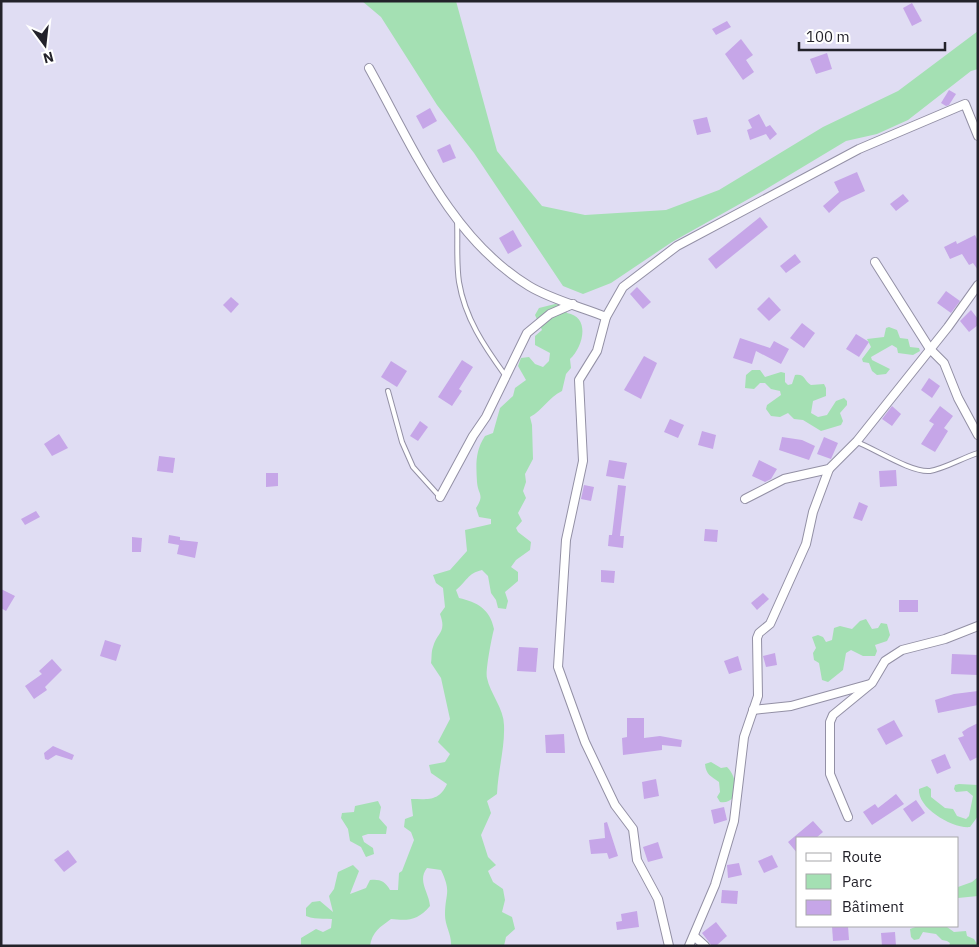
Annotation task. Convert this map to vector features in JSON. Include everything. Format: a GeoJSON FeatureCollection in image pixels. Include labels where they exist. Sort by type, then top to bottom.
{"type":"FeatureCollection","features":[{"type":"Feature","properties":{"kind":"street"},"geometry":{"type":"LineString","coordinates":[[369,68],[457,220],[490,258],[530,287],[606,317]]}},
{"type":"Feature","properties":{"kind":"street"},"geometry":{"type":"LineString","coordinates":[[669,946],[658,899],[637,860],[633,829],[615,805],[585,742],[558,668],[566,540],[583,461],[579,380],[597,351],[606,317],[623,287],[677,246],[859,149],[965,104],[978,136]]}},
{"type":"Feature","properties":{"kind":"street"},"geometry":{"type":"LineString","coordinates":[[875,262],[930,349],[944,363],[958,398],[978,435]]}},
{"type":"Feature","properties":{"kind":"street"},"geometry":{"type":"LineString","coordinates":[[689,946],[715,885],[734,821],[739,766],[747,724],[754,710],[759,682],[757,638],[759,633],[770,624],[806,544],[813,512],[829,470],[857,441],[978,285]]}},
{"type":"Feature","properties":{"kind":"street"},"geometry":{"type":"LineString","coordinates":[[440,498],[472,436],[486,417],[527,333],[550,314],[573,304]]}},
{"type":"Feature","properties":{"kind":"street"},"geometry":{"type":"LineString","coordinates":[[745,499],[784,479],[829,470]]}},
{"type":"Feature","properties":{"kind":"street"},"geometry":{"type":"LineString","coordinates":[[848,817],[830,774],[830,722],[833,715],[872,683],[885,661],[902,650],[945,639],[978,626]]}},
{"type":"Feature","properties":{"kind":"street"},"geometry":{"type":"LineString","coordinates":[[754,710],[791,706],[872,683]]}},
{"type":"Feature","properties":{"kind":"street"},"geometry":{"type":"LineString","coordinates":[[694,936],[705,946]]}},
{"type":"Feature","properties":{"kind":"lane"},"geometry":{"type":"LineString","coordinates":[[457,220],[459,282],[468,314],[479,339],[505,375]]}},
{"type":"Feature","properties":{"kind":"lane"},"geometry":{"type":"LineString","coordinates":[[388,391],[402,442],[413,467],[440,498]]}},
{"type":"Feature","properties":{"kind":"lane"},"geometry":{"type":"LineString","coordinates":[[857,441],[917,470],[929,471],[978,453]]}},
{"type":"Feature","properties":{"kind":"green space"},"geometry":{"type":"Polygon","coordinates":[[[362,1],[456,1],[497,151],[542,206],[585,215],[666,210],[719,190],[823,127],[898,91],[978,31],[978,69],[971,71],[908,120],[877,134],[846,141],[672,242],[611,283],[583,294],[563,286],[474,153],[437,105],[381,17],[362,1]]]}},
{"type":"Feature","properties":{"kind":"green space"},"geometry":{"type":"Polygon","coordinates":[[[555,304],[563,305],[567,313],[579,320],[582,326],[582,333],[575,354],[570,359],[571,368],[566,374],[562,391],[530,417],[533,459],[525,474],[526,482],[523,491],[526,498],[518,513],[522,521],[516,528],[518,532],[531,542],[530,550],[516,560],[511,567],[518,572],[518,581],[505,592],[508,601],[506,609],[498,608],[496,600],[491,593],[488,576],[482,570],[470,576],[456,590],[459,598],[477,604],[486,611],[494,629],[487,678],[502,713],[504,734],[497,794],[487,801],[491,813],[481,835],[488,857],[496,865],[488,871],[493,882],[503,889],[505,900],[502,912],[512,917],[515,929],[506,937],[504,946],[451,946],[445,919],[446,884],[441,870],[427,868],[424,873],[423,882],[430,906],[417,917],[403,920],[391,919],[375,933],[370,946],[301,946],[301,938],[316,929],[323,932],[331,928],[332,919],[306,916],[306,908],[312,902],[320,901],[333,912],[329,896],[334,889],[338,872],[353,865],[359,871],[350,894],[366,888],[370,880],[379,880],[386,884],[390,890],[398,890],[399,873],[402,871],[414,840],[411,832],[404,827],[405,819],[413,816],[411,799],[436,797],[444,790],[447,784],[431,773],[429,765],[445,762],[450,754],[438,742],[450,719],[441,678],[431,663],[432,649],[442,629],[440,614],[445,607],[443,588],[436,583],[433,575],[450,570],[467,551],[465,530],[491,524],[491,519],[479,517],[476,508],[481,497],[476,470],[479,447],[485,436],[493,433],[500,408],[513,396],[515,388],[526,380],[518,366],[521,358],[529,357],[535,364],[543,367],[549,361],[550,353],[535,345],[535,336],[542,330],[535,315],[539,308],[555,304]]]}},
{"type":"Feature","properties":{"kind":"green space"},"geometry":{"type":"Polygon","coordinates":[[[889,327],[897,330],[900,338],[908,339],[910,347],[919,348],[920,351],[913,355],[898,353],[897,348],[892,345],[871,357],[872,360],[890,369],[886,374],[877,375],[872,371],[869,363],[863,362],[862,359],[871,347],[867,339],[884,337],[886,328],[889,327]]]}},
{"type":"Feature","properties":{"kind":"green space"},"geometry":{"type":"Polygon","coordinates":[[[752,370],[760,370],[765,377],[781,372],[785,373],[785,382],[788,385],[792,384],[795,375],[803,376],[811,385],[824,384],[826,396],[813,401],[811,413],[818,417],[827,415],[836,401],[844,398],[847,401],[847,405],[840,413],[843,421],[841,425],[821,431],[803,420],[794,419],[788,413],[780,417],[771,416],[766,409],[767,405],[781,395],[780,391],[771,389],[765,383],[760,383],[754,389],[745,388],[746,375],[752,370]]]}},
{"type":"Feature","properties":{"kind":"green space"},"geometry":{"type":"Polygon","coordinates":[[[866,619],[872,629],[878,628],[881,623],[887,624],[890,635],[887,641],[875,645],[877,651],[875,656],[863,656],[851,650],[846,653],[843,670],[828,682],[822,680],[819,663],[814,660],[813,653],[816,648],[812,637],[818,635],[823,637],[826,642],[832,640],[834,628],[840,626],[852,629],[860,621],[866,619]]]}},
{"type":"Feature","properties":{"kind":"green space"},"geometry":{"type":"Polygon","coordinates":[[[711,762],[721,768],[727,767],[734,777],[736,789],[732,799],[727,802],[720,802],[717,797],[720,792],[719,782],[706,771],[705,764],[711,762]]]}},
{"type":"Feature","properties":{"kind":"green space"},"geometry":{"type":"Polygon","coordinates":[[[955,785],[978,785],[978,816],[970,827],[955,825],[937,816],[920,796],[919,789],[927,786],[931,789],[931,797],[945,808],[953,809],[957,816],[966,819],[969,816],[973,796],[967,791],[956,792],[954,789],[955,785]]]}},
{"type":"Feature","properties":{"kind":"green space"},"geometry":{"type":"Polygon","coordinates":[[[378,801],[381,807],[379,818],[387,827],[386,834],[362,836],[364,842],[373,848],[374,854],[366,857],[361,847],[350,841],[348,829],[341,818],[342,813],[354,812],[355,806],[378,801]]]}},
{"type":"Feature","properties":{"kind":"green space"},"geometry":{"type":"Polygon","coordinates":[[[978,877],[978,896],[959,898],[959,887],[972,882],[978,877]]]}},
{"type":"Feature","properties":{"kind":"green space"},"geometry":{"type":"Polygon","coordinates":[[[915,927],[947,927],[954,932],[966,931],[967,936],[974,939],[978,946],[949,946],[950,943],[942,940],[936,934],[923,932],[919,939],[914,940],[911,937],[910,929],[915,927]]]}},
{"type":"Feature","properties":{"kind":"building"},"geometry":{"type":"Polygon","coordinates":[[[912,3],[922,21],[912,26],[903,8],[912,3]]]}},
{"type":"Feature","properties":{"kind":"building"},"geometry":{"type":"Polygon","coordinates":[[[727,21],[731,27],[716,35],[712,29],[727,21]]]}},
{"type":"Feature","properties":{"kind":"building"},"geometry":{"type":"Polygon","coordinates":[[[741,39],[753,55],[746,60],[754,72],[743,80],[725,54],[741,39]]]}},
{"type":"Feature","properties":{"kind":"building"},"geometry":{"type":"Polygon","coordinates":[[[827,53],[832,69],[816,74],[810,59],[827,53]]]}},
{"type":"Feature","properties":{"kind":"building"},"geometry":{"type":"Polygon","coordinates":[[[949,90],[956,94],[949,105],[946,106],[941,103],[949,90]]]}},
{"type":"Feature","properties":{"kind":"building"},"geometry":{"type":"Polygon","coordinates":[[[430,108],[437,121],[423,129],[416,116],[430,108]]]}},
{"type":"Feature","properties":{"kind":"building"},"geometry":{"type":"Polygon","coordinates":[[[759,114],[766,127],[770,125],[777,134],[770,140],[766,134],[750,140],[747,130],[752,128],[748,120],[759,114]]]}},
{"type":"Feature","properties":{"kind":"building"},"geometry":{"type":"Polygon","coordinates":[[[707,117],[711,132],[697,135],[693,120],[707,117]]]}},
{"type":"Feature","properties":{"kind":"building"},"geometry":{"type":"Polygon","coordinates":[[[450,144],[456,158],[443,163],[437,150],[450,144]]]}},
{"type":"Feature","properties":{"kind":"building"},"geometry":{"type":"Polygon","coordinates":[[[857,172],[865,191],[841,202],[829,213],[823,206],[839,192],[834,182],[857,172]]]}},
{"type":"Feature","properties":{"kind":"building"},"geometry":{"type":"Polygon","coordinates":[[[903,194],[909,201],[896,211],[890,204],[903,194]]]}},
{"type":"Feature","properties":{"kind":"building"},"geometry":{"type":"Polygon","coordinates":[[[760,217],[768,227],[716,269],[708,259],[760,217]]]}},
{"type":"Feature","properties":{"kind":"building"},"geometry":{"type":"Polygon","coordinates":[[[513,230],[522,246],[508,254],[499,238],[513,230]]]}},
{"type":"Feature","properties":{"kind":"building"},"geometry":{"type":"Polygon","coordinates":[[[975,235],[978,241],[978,270],[973,263],[969,265],[962,254],[950,259],[944,247],[956,241],[957,244],[975,235]]]}},
{"type":"Feature","properties":{"kind":"building"},"geometry":{"type":"Polygon","coordinates":[[[795,254],[801,262],[786,273],[780,266],[795,254]]]}},
{"type":"Feature","properties":{"kind":"building"},"geometry":{"type":"Polygon","coordinates":[[[637,287],[651,302],[643,309],[630,294],[637,287]]]}},
{"type":"Feature","properties":{"kind":"building"},"geometry":{"type":"Polygon","coordinates":[[[946,291],[960,301],[951,313],[937,303],[946,291]]]}},
{"type":"Feature","properties":{"kind":"building"},"geometry":{"type":"Polygon","coordinates":[[[231,297],[239,304],[231,313],[223,305],[231,297]]]}},
{"type":"Feature","properties":{"kind":"building"},"geometry":{"type":"Polygon","coordinates":[[[769,297],[781,310],[769,321],[757,309],[769,297]]]}},
{"type":"Feature","properties":{"kind":"building"},"geometry":{"type":"Polygon","coordinates":[[[971,310],[978,319],[978,325],[969,332],[960,321],[971,310]]]}},
{"type":"Feature","properties":{"kind":"building"},"geometry":{"type":"Polygon","coordinates":[[[802,323],[815,333],[804,348],[790,338],[802,323]]]}},
{"type":"Feature","properties":{"kind":"building"},"geometry":{"type":"Polygon","coordinates":[[[856,334],[869,342],[859,357],[846,349],[856,334]]]}},
{"type":"Feature","properties":{"kind":"building"},"geometry":{"type":"Polygon","coordinates":[[[740,338],[770,348],[774,341],[789,349],[781,364],[756,351],[752,364],[733,358],[740,338]]]}},
{"type":"Feature","properties":{"kind":"building"},"geometry":{"type":"Polygon","coordinates":[[[644,356],[657,363],[641,399],[624,390],[644,356]]]}},
{"type":"Feature","properties":{"kind":"building"},"geometry":{"type":"Polygon","coordinates":[[[462,360],[473,367],[459,389],[462,391],[452,406],[438,397],[462,360]]]}},
{"type":"Feature","properties":{"kind":"building"},"geometry":{"type":"Polygon","coordinates":[[[391,361],[407,371],[397,387],[381,377],[391,361]]]}},
{"type":"Feature","properties":{"kind":"building"},"geometry":{"type":"Polygon","coordinates":[[[929,378],[940,386],[932,398],[921,390],[929,378]]]}},
{"type":"Feature","properties":{"kind":"building"},"geometry":{"type":"Polygon","coordinates":[[[892,406],[901,414],[892,426],[882,419],[892,406]]]}},
{"type":"Feature","properties":{"kind":"building"},"geometry":{"type":"Polygon","coordinates":[[[940,406],[953,416],[944,428],[948,431],[935,452],[921,444],[934,424],[929,421],[940,406]]]}},
{"type":"Feature","properties":{"kind":"building"},"geometry":{"type":"Polygon","coordinates":[[[670,419],[684,425],[678,438],[664,432],[670,419]]]}},
{"type":"Feature","properties":{"kind":"building"},"geometry":{"type":"Polygon","coordinates":[[[420,421],[428,427],[418,441],[410,436],[420,421]]]}},
{"type":"Feature","properties":{"kind":"building"},"geometry":{"type":"Polygon","coordinates":[[[702,431],[716,435],[713,449],[698,445],[702,431]]]}},
{"type":"Feature","properties":{"kind":"building"},"geometry":{"type":"Polygon","coordinates":[[[59,434],[68,448],[52,456],[44,444],[59,434]]]}},
{"type":"Feature","properties":{"kind":"building"},"geometry":{"type":"Polygon","coordinates":[[[782,437],[802,440],[815,446],[809,460],[779,450],[782,437]]]}},
{"type":"Feature","properties":{"kind":"building"},"geometry":{"type":"Polygon","coordinates":[[[824,437],[838,443],[831,459],[817,454],[824,437]]]}},
{"type":"Feature","properties":{"kind":"building"},"geometry":{"type":"Polygon","coordinates":[[[159,456],[175,458],[173,473],[157,471],[159,456]]]}},
{"type":"Feature","properties":{"kind":"building"},"geometry":{"type":"Polygon","coordinates":[[[609,460],[627,463],[624,479],[606,476],[609,460]]]}},
{"type":"Feature","properties":{"kind":"building"},"geometry":{"type":"Polygon","coordinates":[[[759,460],[777,469],[771,479],[765,482],[752,476],[759,460]]]}},
{"type":"Feature","properties":{"kind":"building"},"geometry":{"type":"Polygon","coordinates":[[[896,470],[897,486],[880,487],[879,471],[896,470]]]}},
{"type":"Feature","properties":{"kind":"building"},"geometry":{"type":"Polygon","coordinates":[[[266,473],[278,473],[278,486],[266,487],[266,473]]]}},
{"type":"Feature","properties":{"kind":"building"},"geometry":{"type":"Polygon","coordinates":[[[584,485],[594,487],[591,501],[581,499],[584,485]]]}},
{"type":"Feature","properties":{"kind":"building"},"geometry":{"type":"Polygon","coordinates":[[[618,485],[626,486],[620,536],[624,536],[623,548],[608,546],[609,535],[612,535],[618,485]]]}},
{"type":"Feature","properties":{"kind":"building"},"geometry":{"type":"Polygon","coordinates":[[[859,502],[868,506],[862,521],[853,518],[859,502]]]}},
{"type":"Feature","properties":{"kind":"building"},"geometry":{"type":"Polygon","coordinates":[[[36,511],[40,517],[25,525],[21,519],[36,511]]]}},
{"type":"Feature","properties":{"kind":"building"},"geometry":{"type":"Polygon","coordinates":[[[705,529],[718,530],[717,542],[704,541],[705,529]]]}},
{"type":"Feature","properties":{"kind":"building"},"geometry":{"type":"Polygon","coordinates":[[[169,535],[180,537],[180,540],[198,542],[195,558],[177,554],[179,545],[168,543],[169,535]]]}},
{"type":"Feature","properties":{"kind":"building"},"geometry":{"type":"Polygon","coordinates":[[[132,537],[142,538],[141,552],[132,552],[132,537]]]}},
{"type":"Feature","properties":{"kind":"building"},"geometry":{"type":"Polygon","coordinates":[[[601,570],[615,571],[614,583],[601,582],[601,570]]]}},
{"type":"Feature","properties":{"kind":"building"},"geometry":{"type":"Polygon","coordinates":[[[1,589],[15,596],[6,611],[1,608],[1,589]]]}},
{"type":"Feature","properties":{"kind":"building"},"geometry":{"type":"Polygon","coordinates":[[[763,593],[769,599],[757,610],[751,603],[763,593]]]}},
{"type":"Feature","properties":{"kind":"building"},"geometry":{"type":"Polygon","coordinates":[[[899,600],[918,600],[918,612],[899,612],[899,600]]]}},
{"type":"Feature","properties":{"kind":"building"},"geometry":{"type":"Polygon","coordinates":[[[105,640],[121,645],[116,661],[100,656],[105,640]]]}},
{"type":"Feature","properties":{"kind":"building"},"geometry":{"type":"Polygon","coordinates":[[[519,647],[538,648],[536,672],[517,671],[519,647]]]}},
{"type":"Feature","properties":{"kind":"building"},"geometry":{"type":"Polygon","coordinates":[[[775,653],[777,665],[766,667],[763,656],[775,653]]]}},
{"type":"Feature","properties":{"kind":"building"},"geometry":{"type":"Polygon","coordinates":[[[952,654],[978,655],[978,675],[951,674],[952,654]]]}},
{"type":"Feature","properties":{"kind":"building"},"geometry":{"type":"Polygon","coordinates":[[[738,656],[742,670],[729,674],[724,661],[738,656]]]}},
{"type":"Feature","properties":{"kind":"building"},"geometry":{"type":"Polygon","coordinates":[[[52,659],[62,670],[45,687],[47,690],[34,699],[25,686],[42,674],[39,671],[52,659]]]}},
{"type":"Feature","properties":{"kind":"building"},"geometry":{"type":"Polygon","coordinates":[[[978,691],[978,705],[938,713],[935,700],[954,694],[978,691]]]}},
{"type":"Feature","properties":{"kind":"building"},"geometry":{"type":"Polygon","coordinates":[[[627,718],[644,718],[644,738],[660,736],[682,740],[681,747],[662,745],[662,750],[623,755],[622,738],[627,737],[627,718]]]}},
{"type":"Feature","properties":{"kind":"building"},"geometry":{"type":"Polygon","coordinates":[[[894,720],[903,736],[886,745],[877,729],[894,720]]]}},
{"type":"Feature","properties":{"kind":"building"},"geometry":{"type":"Polygon","coordinates":[[[978,723],[978,757],[970,761],[958,738],[964,736],[962,732],[978,723]]]}},
{"type":"Feature","properties":{"kind":"building"},"geometry":{"type":"Polygon","coordinates":[[[564,734],[565,753],[546,753],[545,735],[564,734]]]}},
{"type":"Feature","properties":{"kind":"building"},"geometry":{"type":"Polygon","coordinates":[[[53,746],[74,755],[72,760],[56,755],[48,760],[45,759],[44,753],[53,746]]]}},
{"type":"Feature","properties":{"kind":"building"},"geometry":{"type":"Polygon","coordinates":[[[945,754],[951,768],[937,774],[931,760],[945,754]]]}},
{"type":"Feature","properties":{"kind":"building"},"geometry":{"type":"Polygon","coordinates":[[[656,779],[659,796],[644,799],[642,782],[656,779]]]}},
{"type":"Feature","properties":{"kind":"building"},"geometry":{"type":"Polygon","coordinates":[[[896,794],[904,804],[872,825],[863,812],[875,804],[878,808],[896,794]]]}},
{"type":"Feature","properties":{"kind":"building"},"geometry":{"type":"Polygon","coordinates":[[[916,800],[925,813],[912,822],[903,809],[916,800]]]}},
{"type":"Feature","properties":{"kind":"building"},"geometry":{"type":"Polygon","coordinates":[[[724,807],[727,820],[714,824],[711,810],[724,807]]]}},
{"type":"Feature","properties":{"kind":"building"},"geometry":{"type":"Polygon","coordinates":[[[813,821],[823,832],[817,837],[796,837],[796,852],[788,842],[813,821]]]}},
{"type":"Feature","properties":{"kind":"building"},"geometry":{"type":"Polygon","coordinates":[[[607,822],[618,856],[609,859],[607,853],[591,854],[589,840],[605,838],[604,823],[607,822]]]}},
{"type":"Feature","properties":{"kind":"building"},"geometry":{"type":"Polygon","coordinates":[[[658,842],[663,858],[648,862],[643,847],[658,842]]]}},
{"type":"Feature","properties":{"kind":"building"},"geometry":{"type":"Polygon","coordinates":[[[68,850],[77,862],[64,872],[54,860],[68,850]]]}},
{"type":"Feature","properties":{"kind":"building"},"geometry":{"type":"Polygon","coordinates":[[[772,855],[778,867],[764,873],[758,861],[772,855]]]}},
{"type":"Feature","properties":{"kind":"building"},"geometry":{"type":"Polygon","coordinates":[[[739,863],[742,875],[728,878],[727,865],[739,863]]]}},
{"type":"Feature","properties":{"kind":"building"},"geometry":{"type":"Polygon","coordinates":[[[722,890],[738,891],[737,904],[721,903],[722,890]]]}},
{"type":"Feature","properties":{"kind":"building"},"geometry":{"type":"Polygon","coordinates":[[[637,911],[639,927],[617,930],[616,922],[622,921],[621,914],[637,911]]]}},
{"type":"Feature","properties":{"kind":"building"},"geometry":{"type":"Polygon","coordinates":[[[716,922],[727,936],[716,946],[712,946],[702,933],[716,922]]]}},
{"type":"Feature","properties":{"kind":"building"},"geometry":{"type":"Polygon","coordinates":[[[832,927],[848,927],[849,940],[833,941],[832,927]]]}},
{"type":"Feature","properties":{"kind":"building"},"geometry":{"type":"Polygon","coordinates":[[[895,932],[896,946],[882,946],[881,933],[895,932]]]}}]}
